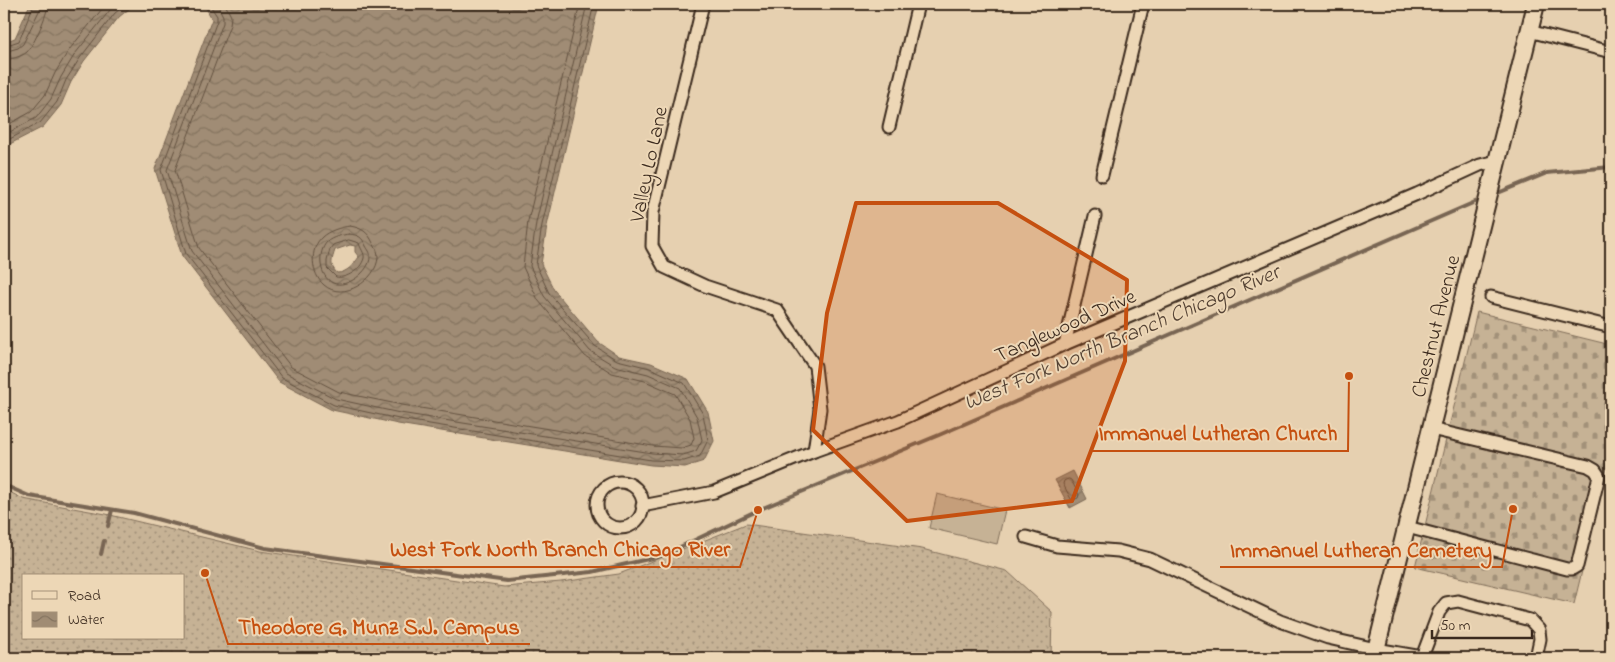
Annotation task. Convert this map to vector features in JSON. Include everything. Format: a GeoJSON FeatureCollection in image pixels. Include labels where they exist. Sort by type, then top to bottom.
{"type":"FeatureCollection","features":[{"type":"Feature","properties":{"kind":"street","name":"Valley Lo Lane"},"geometry":{"type":"LineString","coordinates":[[702,4],[653,212],[652,246],[664,267],[705,286],[778,310],[815,366],[820,409],[814,450]]}},
{"type":"Feature","properties":{"kind":"street"},"geometry":{"type":"LineString","coordinates":[[889,127],[918,4]]}},
{"type":"Feature","properties":{"kind":"street"},"geometry":{"type":"LineString","coordinates":[[1102,175],[1143,4]]}},
{"type":"Feature","properties":{"kind":"street","name":"Chestnut Avenue"},"geometry":{"type":"LineString","coordinates":[[1375,654],[1536,4]]}},
{"type":"Feature","properties":{"kind":"street"},"geometry":{"type":"LineString","coordinates":[[1529,32],[1611,52]]}},
{"type":"Feature","properties":{"kind":"street","name":"Tanglewood Drive"},"geometry":{"type":"LineString","coordinates":[[642,506],[714,492],[814,450],[898,422],[1064,344],[1408,198],[1480,165],[1497,160]]}},
{"type":"Feature","properties":{"kind":"street"},"geometry":{"type":"LineString","coordinates":[[1064,344],[1095,216]]}},
{"type":"Feature","properties":{"kind":"street"},"geometry":{"type":"LineString","coordinates":[[1491,297],[1611,327]]}},
{"type":"Feature","properties":{"kind":"street"},"geometry":{"type":"LineString","coordinates":[[1407,527],[1567,569],[1577,566],[1598,476],[1595,470],[1588,466],[1431,429]]}},
{"type":"Feature","properties":{"kind":"street"},"geometry":{"type":"LineString","coordinates":[[616,482],[630,484],[636,489],[640,495],[642,506],[639,517],[634,523],[628,527],[620,528],[606,524],[600,518],[597,511],[599,496],[603,490],[616,482]]}},
{"type":"Feature","properties":{"kind":"street"},"geometry":{"type":"LineString","coordinates":[[1026,536],[1057,546],[1118,551],[1150,559],[1280,621],[1375,654],[1421,658],[1439,612],[1446,603],[1458,601],[1530,620],[1535,624],[1540,639],[1536,658]]}},
{"type":"Feature","properties":{"kind":"highlighted area"},"geometry":{"type":"Polygon","coordinates":[[[856,203],[998,203],[1127,280],[1125,361],[1072,501],[907,521],[813,430],[827,313],[856,203]]]}},
{"type":"Feature","properties":{"kind":"green space"},"geometry":{"type":"Polygon","coordinates":[[[1477,312],[1611,345],[1611,451],[1574,604],[1415,567],[1477,312]]]}},
{"type":"Feature","properties":{"kind":"green space"},"geometry":{"type":"Polygon","coordinates":[[[4,489],[23,499],[106,514],[260,551],[504,587],[619,574],[746,524],[922,549],[1007,571],[1052,612],[1051,658],[4,658],[4,489]]]}},
{"type":"Feature","properties":{"kind":"green space"},"geometry":{"type":"Polygon","coordinates":[[[937,494],[1005,510],[997,544],[929,528],[937,494]]]}},
{"type":"Feature","properties":{"kind":"water"},"geometry":{"type":"Polygon","coordinates":[[[30,4],[135,4],[119,17],[84,61],[71,82],[61,105],[43,127],[4,147],[4,42],[15,38],[30,4]]]}},
{"type":"Feature","properties":{"kind":"water"},"geometry":{"type":"Polygon","coordinates":[[[202,4],[599,4],[547,226],[541,264],[554,290],[598,342],[619,356],[651,363],[688,379],[708,412],[714,441],[704,461],[685,467],[651,465],[398,424],[332,410],[279,382],[182,256],[155,169],[212,19],[202,4]],[[350,245],[335,250],[332,265],[337,273],[347,270],[359,257],[355,252],[355,246],[350,245]]]}},
{"type":"Feature","properties":{"kind":"water"},"geometry":{"type":"Polygon","coordinates":[[[1073,471],[1087,499],[1070,508],[1055,480],[1073,471]]]}},
{"type":"Feature","properties":{"kind":"waterway","name":"West Fork North Branch Chicago River"},"geometry":{"type":"LineString","coordinates":[[1493,195],[1547,173],[1611,167]]}},
{"type":"Feature","properties":{"kind":"waterway","name":"West Fork North Branch Chicago River"},"geometry":{"type":"LineString","coordinates":[[4,485],[29,496],[134,513],[265,548],[507,581],[592,572],[661,556],[758,510],[939,435],[1482,199]]}},
{"type":"Feature","properties":{"kind":"waterway"},"geometry":{"type":"LineString","coordinates":[[108,526],[112,510]]}},
{"type":"Feature","properties":{"kind":"waterway"},"geometry":{"type":"LineString","coordinates":[[101,554],[104,541]]}},
{"type":"Feature","properties":{"kind":"place","name":"Immanuel Lutheran Church"},"geometry":{"type":"Point","coordinates":[1349,376]}},
{"type":"Feature","properties":{"kind":"place","name":"Immanuel Lutheran Cemetery"},"geometry":{"type":"Point","coordinates":[1513,509]}},
{"type":"Feature","properties":{"kind":"place","name":"West Fork North Branch Chicago River"},"geometry":{"type":"Point","coordinates":[758,510]}},
{"type":"Feature","properties":{"kind":"place","name":"Theodore G. Munz S.J. Campus"},"geometry":{"type":"Point","coordinates":[205,573]}}]}
